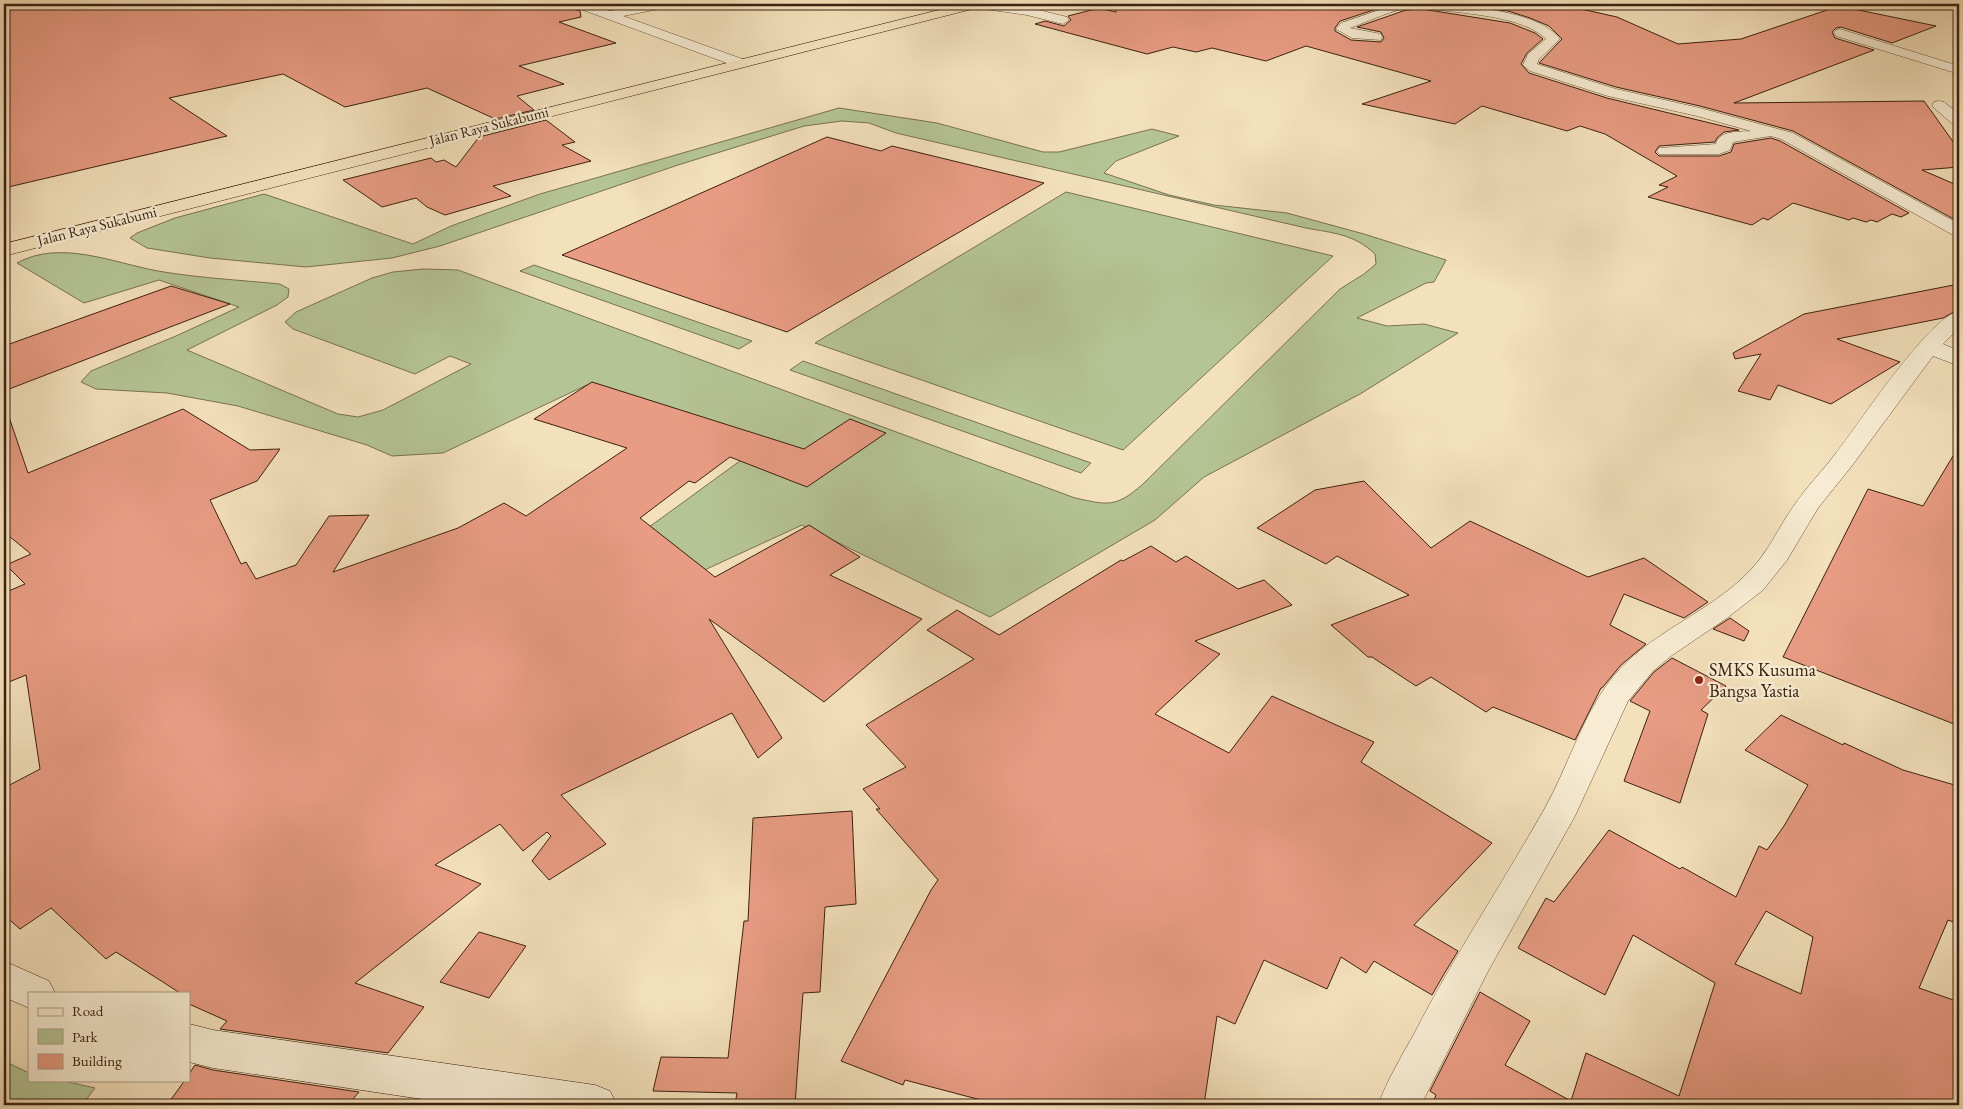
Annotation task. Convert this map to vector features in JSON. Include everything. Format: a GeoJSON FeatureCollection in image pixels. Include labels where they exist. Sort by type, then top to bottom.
{"type":"FeatureCollection","features":[{"type":"Feature","properties":{"kind":"highway","name":"Jalan Raya Sukabumi"},"geometry":{"type":"LineString","coordinates":[[4,250],[977,4]]}},
{"type":"Feature","properties":{"kind":"street"},"geometry":{"type":"LineString","coordinates":[[580,4],[740,63]]}},
{"type":"Feature","properties":{"kind":"street"},"geometry":{"type":"LineString","coordinates":[[610,15],[665,4]]}},
{"type":"Feature","properties":{"kind":"street"},"geometry":{"type":"LineString","coordinates":[[977,4],[1027,11],[1063,20]]}},
{"type":"Feature","properties":{"kind":"street"},"geometry":{"type":"LineString","coordinates":[[1376,37],[1352,34],[1342,29],[1344,26],[1378,13],[1409,4]]}},
{"type":"Feature","properties":{"kind":"street"},"geometry":{"type":"LineString","coordinates":[[1417,4],[1507,17],[1540,28],[1554,39],[1532,57],[1530,62],[1535,68],[1620,95],[1700,112],[1776,132],[1798,140],[1959,230]]}},
{"type":"Feature","properties":{"kind":"street"},"geometry":{"type":"LineString","coordinates":[[1840,33],[1959,70]]}},
{"type":"Feature","properties":{"kind":"street"},"geometry":{"type":"LineString","coordinates":[[1939,105],[1959,122]]}},
{"type":"Feature","properties":{"kind":"street"},"geometry":{"type":"LineString","coordinates":[[1665,151],[1719,149],[1724,147],[1725,140],[1728,138],[1776,132]]}},
{"type":"Feature","properties":{"kind":"street"},"geometry":{"type":"LineString","coordinates":[[1399,1105],[1462,982],[1558,816],[1578,778],[1604,714],[1614,698],[1638,668],[1652,655],[1731,602],[1746,591],[1758,578],[1780,549],[1806,507],[1842,462],[1894,388],[1928,346],[1959,317]]}},
{"type":"Feature","properties":{"kind":"street"},"geometry":{"type":"LineString","coordinates":[[1928,346],[1959,359]]}},
{"type":"Feature","properties":{"kind":"street"},"geometry":{"type":"LineString","coordinates":[[4,978],[33,992]]}},
{"type":"Feature","properties":{"kind":"street"},"geometry":{"type":"LineString","coordinates":[[190,1043],[223,1050],[595,1105]]}},
{"type":"Feature","properties":{"kind":"green space"},"geometry":{"type":"Polygon","coordinates":[[[839,108],[937,123],[1043,152],[1059,152],[1152,129],[1179,136],[1116,161],[1104,173],[1169,195],[1214,205],[1287,213],[1364,234],[1446,260],[1434,282],[1426,283],[1357,318],[1387,326],[1424,324],[1458,333],[1360,394],[1204,477],[1155,520],[990,617],[802,525],[698,573],[645,530],[766,442],[591,383],[443,453],[392,456],[367,445],[238,406],[167,393],[96,389],[81,382],[91,371],[176,336],[239,307],[159,280],[84,303],[17,263],[34,256],[51,253],[69,253],[87,255],[158,271],[280,284],[289,289],[288,297],[277,305],[187,350],[338,414],[358,417],[383,410],[471,364],[450,356],[415,374],[293,329],[285,322],[296,312],[372,278],[393,272],[423,269],[458,270],[1075,498],[1104,503],[1111,503],[1125,498],[1142,485],[1340,289],[1376,264],[1375,254],[1359,242],[1343,235],[896,133],[869,123],[842,121],[804,126],[678,165],[440,246],[392,258],[306,267],[210,258],[147,248],[130,238],[137,233],[175,218],[264,194],[413,244],[451,226],[540,194],[839,108]]]}},
{"type":"Feature","properties":{"kind":"green space"},"geometry":{"type":"Polygon","coordinates":[[[1066,192],[1333,256],[1123,450],[815,343],[1066,192]]]}},
{"type":"Feature","properties":{"kind":"green space"},"geometry":{"type":"Polygon","coordinates":[[[534,265],[752,341],[739,349],[520,271],[534,265]]]}},
{"type":"Feature","properties":{"kind":"green space"},"geometry":{"type":"Polygon","coordinates":[[[803,361],[1091,463],[1081,473],[790,370],[803,361]]]}},
{"type":"Feature","properties":{"kind":"green space"},"geometry":{"type":"Polygon","coordinates":[[[4,1061],[28,1073],[28,1082],[69,1082],[95,1088],[82,1105],[4,1105],[4,1061]]]}},
{"type":"Feature","properties":{"kind":"building"},"geometry":{"type":"Polygon","coordinates":[[[39,4],[571,4],[574,9],[580,11],[581,17],[559,22],[616,43],[519,66],[564,84],[517,96],[534,110],[491,120],[493,118],[427,88],[345,107],[283,74],[169,98],[227,136],[4,188],[4,10],[39,4]]]}},
{"type":"Feature","properties":{"kind":"building"},"geometry":{"type":"Polygon","coordinates":[[[1117,4],[1392,4],[1340,21],[1335,28],[1335,31],[1351,40],[1381,42],[1384,38],[1381,32],[1357,27],[1406,10],[1422,9],[1510,23],[1535,33],[1543,39],[1527,53],[1521,64],[1529,73],[1607,98],[1739,130],[1724,132],[1715,142],[1659,146],[1655,152],[1659,156],[1719,156],[1731,152],[1734,144],[1771,138],[1780,141],[1909,213],[1901,217],[1892,214],[1877,222],[1871,220],[1866,222],[1853,218],[1849,220],[1793,203],[1768,220],[1763,218],[1752,225],[1648,197],[1668,187],[1659,185],[1677,176],[1605,134],[1580,126],[1567,131],[1482,106],[1455,124],[1362,104],[1431,81],[1306,46],[1266,61],[1212,48],[1196,52],[1173,47],[1147,54],[1035,24],[1045,21],[1064,26],[1071,20],[1068,16],[1099,8],[1116,12],[1117,4]]]}},
{"type":"Feature","properties":{"kind":"building"},"geometry":{"type":"Polygon","coordinates":[[[1452,4],[1559,4],[1617,17],[1678,44],[1741,39],[1839,6],[1936,26],[1892,43],[1841,27],[1836,28],[1832,32],[1835,38],[1874,50],[1734,103],[1924,101],[1959,150],[1959,167],[1922,170],[1959,186],[1959,222],[1793,131],[1700,106],[1616,87],[1539,63],[1562,39],[1549,26],[1508,11],[1452,4]]]}},
{"type":"Feature","properties":{"kind":"building"},"geometry":{"type":"Polygon","coordinates":[[[546,120],[575,142],[562,145],[591,161],[493,186],[511,196],[445,215],[427,207],[416,198],[382,207],[343,180],[431,158],[436,162],[444,160],[456,167],[479,137],[546,120]]]}},
{"type":"Feature","properties":{"kind":"building"},"geometry":{"type":"Polygon","coordinates":[[[827,137],[881,151],[892,146],[1044,183],[787,332],[562,255],[827,137]]]}},
{"type":"Feature","properties":{"kind":"building"},"geometry":{"type":"Polygon","coordinates":[[[1959,284],[1959,309],[1943,318],[1837,339],[1900,362],[1831,404],[1778,385],[1770,400],[1738,391],[1761,354],[1735,359],[1733,353],[1804,314],[1959,284]]]}},
{"type":"Feature","properties":{"kind":"building"},"geometry":{"type":"Polygon","coordinates":[[[171,286],[230,304],[4,391],[4,346],[171,286]]]}},
{"type":"Feature","properties":{"kind":"building"},"geometry":{"type":"Polygon","coordinates":[[[592,382],[804,449],[850,419],[886,433],[807,487],[730,457],[695,483],[689,481],[640,518],[715,577],[809,525],[860,557],[830,575],[922,619],[824,702],[709,619],[782,738],[758,758],[732,713],[561,795],[606,844],[549,880],[532,861],[551,836],[547,832],[523,851],[500,824],[435,865],[481,884],[355,983],[424,1007],[388,1053],[220,1029],[227,1021],[190,1004],[190,992],[178,992],[116,952],[106,959],[51,908],[20,929],[4,915],[4,788],[40,769],[26,675],[4,684],[4,593],[25,584],[6,565],[31,554],[4,532],[4,418],[9,417],[28,473],[183,409],[250,450],[280,449],[257,481],[210,500],[241,564],[246,562],[256,579],[296,565],[329,516],[369,515],[333,572],[458,528],[504,503],[526,516],[627,448],[534,419],[592,382]]]}},
{"type":"Feature","properties":{"kind":"building"},"geometry":{"type":"Polygon","coordinates":[[[1959,446],[1959,726],[1783,657],[1868,489],[1923,506],[1959,446]]]}},
{"type":"Feature","properties":{"kind":"building"},"geometry":{"type":"Polygon","coordinates":[[[1364,481],[1431,548],[1470,521],[1588,577],[1644,558],[1708,602],[1684,618],[1624,594],[1610,625],[1646,644],[1621,665],[1601,688],[1575,740],[1493,707],[1486,712],[1431,677],[1416,686],[1372,657],[1368,657],[1331,625],[1409,595],[1337,556],[1326,564],[1257,528],[1315,490],[1364,481]]]}},
{"type":"Feature","properties":{"kind":"building"},"geometry":{"type":"Polygon","coordinates":[[[1151,546],[1176,562],[1186,556],[1238,589],[1264,580],[1292,605],[1195,641],[1220,654],[1155,714],[1229,753],[1272,696],[1374,742],[1361,762],[1492,843],[1414,925],[1458,951],[1432,995],[1374,961],[1366,973],[1341,957],[1327,989],[1264,960],[1235,1024],[1217,1016],[1204,1105],[1000,1105],[905,1080],[903,1085],[841,1061],[938,880],[876,809],[880,809],[863,789],[906,767],[866,725],[974,659],[927,630],[957,610],[999,635],[1121,560],[1123,561],[1151,546]]]}},
{"type":"Feature","properties":{"kind":"building"},"geometry":{"type":"Polygon","coordinates":[[[1730,618],[1749,631],[1744,641],[1713,629],[1730,618]]]}},
{"type":"Feature","properties":{"kind":"building"},"geometry":{"type":"Polygon","coordinates":[[[1672,658],[1726,686],[1701,710],[1708,714],[1680,803],[1624,781],[1650,711],[1630,701],[1654,672],[1672,658]]]}},
{"type":"Feature","properties":{"kind":"building"},"geometry":{"type":"Polygon","coordinates":[[[1781,715],[1843,745],[1844,743],[1903,770],[1958,786],[1959,924],[1948,920],[1919,988],[1959,1002],[1959,1105],[1432,1105],[1436,1095],[1430,1091],[1480,992],[1530,1021],[1505,1065],[1571,1101],[1586,1053],[1679,1096],[1715,983],[1633,935],[1605,995],[1518,948],[1546,898],[1554,902],[1609,830],[1736,897],[1759,846],[1767,850],[1784,826],[1808,785],[1745,750],[1781,715]],[[1766,911],[1735,964],[1801,994],[1813,937],[1766,911]]]}},
{"type":"Feature","properties":{"kind":"building"},"geometry":{"type":"Polygon","coordinates":[[[852,811],[856,904],[825,907],[820,992],[803,993],[795,1105],[735,1105],[737,1093],[653,1091],[661,1057],[728,1058],[744,921],[748,921],[753,818],[852,811]]]}},
{"type":"Feature","properties":{"kind":"building"},"geometry":{"type":"Polygon","coordinates":[[[479,932],[526,946],[489,998],[440,982],[479,932]]]}},
{"type":"Feature","properties":{"kind":"building"},"geometry":{"type":"Polygon","coordinates":[[[195,1065],[213,1070],[359,1092],[348,1105],[167,1105],[184,1082],[190,1082],[190,1072],[195,1065]]]}},
{"type":"Feature","properties":{"kind":"place","name":"SMKS Kusuma Bangsa Yastia"},"geometry":{"type":"Point","coordinates":[1699,680]}}]}
